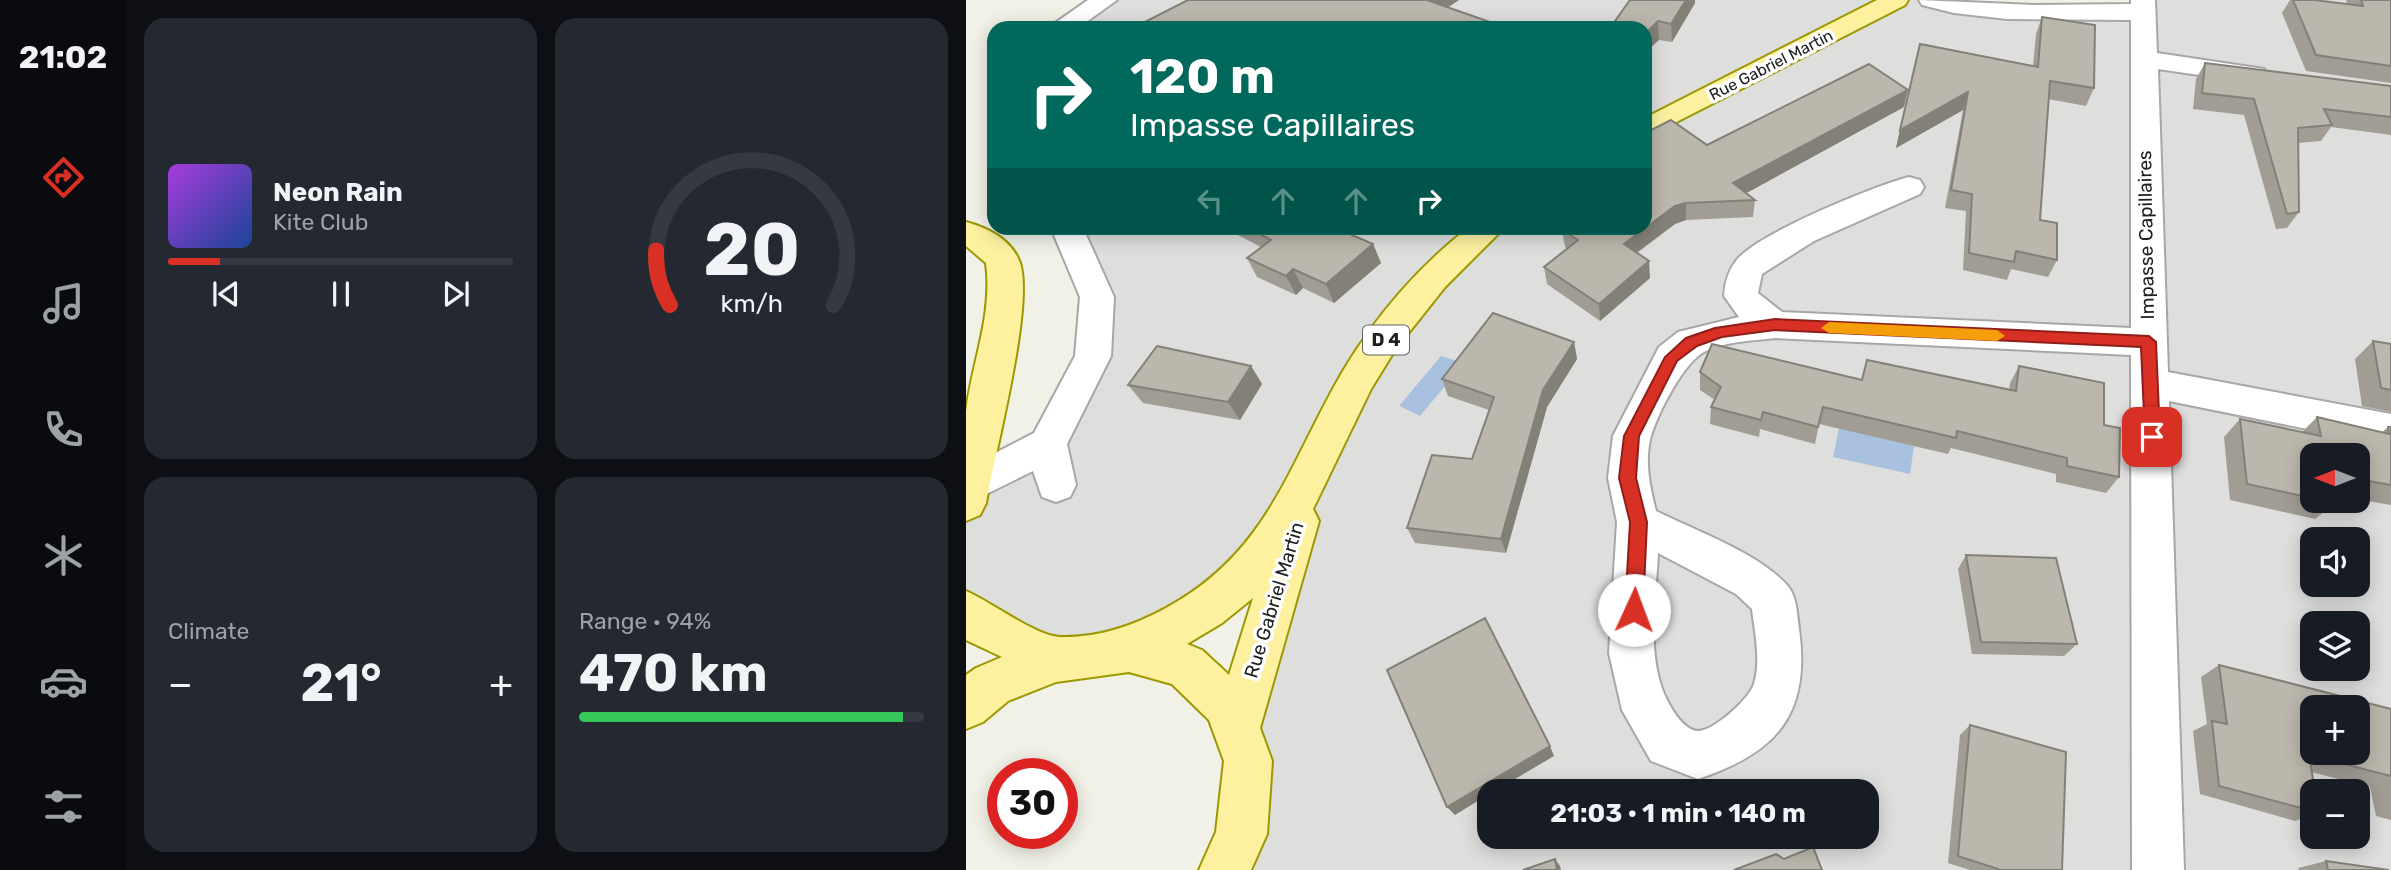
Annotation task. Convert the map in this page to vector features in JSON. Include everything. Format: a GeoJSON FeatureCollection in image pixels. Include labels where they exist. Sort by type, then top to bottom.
{"type":"FeatureCollection","features":[{"type":"Feature","properties":{"kind":"main road","name":"Rue Gabriel Martin"},"geometry":{"type":"LineString","coordinates":[[1652,125],[1896,0]]}},
{"type":"Feature","properties":{"kind":"main road"},"geometry":{"type":"LineString","coordinates":[[966,233],[981,239],[1003,263],[1004,307],[967,491]]}},
{"type":"Feature","properties":{"kind":"main road","name":"Rue Gabriel Martin"},"geometry":{"type":"LineString","coordinates":[[1129,650],[1182,624],[1245,577],[1279,529],[1313,472],[1364,369],[1417,296],[1481,235]]}},
{"type":"Feature","properties":{"kind":"main road","name":"Rue Gabriel Martin"},"geometry":{"type":"LineString","coordinates":[[1242,744],[1313,472]]}},
{"type":"Feature","properties":{"kind":"main road"},"geometry":{"type":"LineString","coordinates":[[966,612],[975,622],[1056,660]]}},
{"type":"Feature","properties":{"kind":"main road"},"geometry":{"type":"LineString","coordinates":[[966,705],[992,684],[1056,660],[1129,650],[1186,666],[1227,705],[1242,744],[1241,834],[1225,870]]}},
{"type":"Feature","properties":{"kind":"main road","name":"D 4"},"geometry":{"type":"LineString","coordinates":[[1242,744],[1255,870]]}},
{"type":"Feature","properties":{"kind":"street"},"geometry":{"type":"LineString","coordinates":[[1073,21],[1105,0]]}},
{"type":"Feature","properties":{"kind":"street"},"geometry":{"type":"LineString","coordinates":[[1931,0],[1955,7],[1987,10],[2142,6]]}},
{"type":"Feature","properties":{"kind":"street","name":"Impasse Capillaires"},"geometry":{"type":"LineString","coordinates":[[2142,6],[2158,870]]}},
{"type":"Feature","properties":{"kind":"street"},"geometry":{"type":"LineString","coordinates":[[2142,59],[2280,79]]}},
{"type":"Feature","properties":{"kind":"street"},"geometry":{"type":"LineString","coordinates":[[1775,325],[1752,309],[1741,296],[1742,281],[1748,267],[1799,238],[1909,187]]}},
{"type":"Feature","properties":{"kind":"street"},"geometry":{"type":"LineString","coordinates":[[967,491],[1048,444],[1093,356],[1097,297],[1070,235]]}},
{"type":"Feature","properties":{"kind":"street"},"geometry":{"type":"LineString","coordinates":[[1638,522],[1751,580],[1773,600],[1780,657],[1776,690],[1761,719],[1722,747],[1698,755],[1668,744],[1646,710],[1632,653],[1638,522],[1628,478],[1632,436],[1672,357],[1692,342],[1721,332],[1775,325],[2150,362],[2391,430]]}},
{"type":"Feature","properties":{"kind":"street"},"geometry":{"type":"LineString","coordinates":[[1048,444],[1056,485]]}},
{"type":"Feature","properties":{"kind":"shaded area"},"geometry":{"type":"Polygon","coordinates":[[[1105,0],[1931,0],[1955,7],[2141,12],[2142,0],[2391,0],[2391,870],[1255,870],[1248,761],[1311,476],[1245,577],[1056,660],[966,612],[966,503],[1048,444],[1097,297],[1070,235],[1652,235],[1652,21],[1072,21],[1105,0]]]}},
{"type":"Feature","properties":{"kind":"water"},"geometry":{"type":"Polygon","coordinates":[[[1441,356],[1457,361],[1450,380],[1420,416],[1399,406],[1441,356]]]}},
{"type":"Feature","properties":{"kind":"water"},"geometry":{"type":"Polygon","coordinates":[[[1839,428],[1914,446],[1910,474],[1833,457],[1839,428]]]}},
{"type":"Feature","properties":{"kind":"building"},"geometry":{"type":"Polygon","coordinates":[[[1188,0],[1427,0],[1487,21],[1147,21],[1188,0]]]}},
{"type":"Feature","properties":{"kind":"building"},"geometry":{"type":"Polygon","coordinates":[[[1630,0],[1686,0],[1671,24],[1658,21],[1652,27],[1652,21],[1615,21],[1630,0]]]}},
{"type":"Feature","properties":{"kind":"building"},"geometry":{"type":"Polygon","coordinates":[[[2293,0],[2363,6],[2361,0],[2391,0],[2391,66],[2316,55],[2293,0]]]}},
{"type":"Feature","properties":{"kind":"building"},"geometry":{"type":"Polygon","coordinates":[[[2042,17],[2095,25],[2094,88],[2050,81],[2040,220],[2057,223],[2057,260],[2016,251],[2014,262],[1969,253],[1972,194],[1951,190],[1968,92],[1900,130],[1920,44],[2038,67],[2042,17]]]}},
{"type":"Feature","properties":{"kind":"building"},"geometry":{"type":"Polygon","coordinates":[[[2205,63],[2391,86],[2391,117],[2324,109],[2332,125],[2298,128],[2299,212],[2287,214],[2254,99],[2202,93],[2205,63]]]}},
{"type":"Feature","properties":{"kind":"building"},"geometry":{"type":"Polygon","coordinates":[[[1869,64],[1908,90],[1733,183],[1755,200],[1686,203],[1675,206],[1652,223],[1652,130],[1671,120],[1707,145],[1869,64]]]}},
{"type":"Feature","properties":{"kind":"building"},"geometry":{"type":"Polygon","coordinates":[[[1262,235],[1352,235],[1373,244],[1326,284],[1293,269],[1286,276],[1247,258],[1271,240],[1262,235]]]}},
{"type":"Feature","properties":{"kind":"building"},"geometry":{"type":"Polygon","coordinates":[[[1570,235],[1636,235],[1624,244],[1649,261],[1599,304],[1544,267],[1578,240],[1570,235]]]}},
{"type":"Feature","properties":{"kind":"building"},"geometry":{"type":"Polygon","coordinates":[[[1493,313],[1574,342],[1543,390],[1501,539],[1407,528],[1432,455],[1472,459],[1494,397],[1442,379],[1493,313]]]}},
{"type":"Feature","properties":{"kind":"building"},"geometry":{"type":"Polygon","coordinates":[[[2373,341],[2391,344],[2391,390],[2381,388],[2373,341]]]}},
{"type":"Feature","properties":{"kind":"building"},"geometry":{"type":"Polygon","coordinates":[[[1712,344],[1862,380],[1867,360],[2016,391],[2019,366],[2104,383],[2104,425],[2120,428],[2119,477],[2067,466],[2067,458],[1957,431],[1956,438],[1823,407],[1818,427],[1763,412],[1761,420],[1711,407],[1721,387],[1700,372],[1712,344]]]}},
{"type":"Feature","properties":{"kind":"building"},"geometry":{"type":"Polygon","coordinates":[[[1157,346],[1251,366],[1228,402],[1128,385],[1157,346]]]}},
{"type":"Feature","properties":{"kind":"building"},"geometry":{"type":"Polygon","coordinates":[[[2317,417],[2389,434],[2388,427],[2391,427],[2391,485],[2370,481],[2370,443],[2300,443],[2300,495],[2247,484],[2240,419],[2321,436],[2317,417]]]}},
{"type":"Feature","properties":{"kind":"building"},"geometry":{"type":"Polygon","coordinates":[[[1966,555],[2056,558],[2077,644],[1981,642],[1966,555]]]}},
{"type":"Feature","properties":{"kind":"building"},"geometry":{"type":"Polygon","coordinates":[[[1485,618],[1550,746],[1494,779],[1477,779],[1477,789],[1447,807],[1387,670],[1485,618]]]}},
{"type":"Feature","properties":{"kind":"building"},"geometry":{"type":"Polygon","coordinates":[[[2219,665],[2336,695],[2300,695],[2300,765],[2311,765],[2313,779],[2300,779],[2300,808],[2219,786],[2212,721],[2227,724],[2219,665]]]}},
{"type":"Feature","properties":{"kind":"building"},"geometry":{"type":"Polygon","coordinates":[[[2370,704],[2391,709],[2391,776],[2348,765],[2370,765],[2370,704]]]}},
{"type":"Feature","properties":{"kind":"building"},"geometry":{"type":"Polygon","coordinates":[[[1970,725],[2066,752],[2062,870],[2001,870],[1958,856],[1970,725]]]}},
{"type":"Feature","properties":{"kind":"building"},"geometry":{"type":"Polygon","coordinates":[[[1814,849],[1822,870],[1734,870],[1776,854],[1784,859],[1814,849]]]}},
{"type":"Feature","properties":{"kind":"building"},"geometry":{"type":"Polygon","coordinates":[[[1555,859],[1557,870],[1523,870],[1555,859]]]}},
{"type":"Feature","properties":{"kind":"building"},"geometry":{"type":"Polygon","coordinates":[[[2326,861],[2389,870],[2328,870],[2326,861]]]}},
{"type":"Feature","properties":{"kind":"slow traffic"},"geometry":{"type":"LineString","coordinates":[[1829,328],[1997,336]]}},
{"type":"Feature","properties":{"kind":"route"},"geometry":{"type":"LineString","coordinates":[[1634,610],[1638,522],[1628,478],[1632,436],[1672,357],[1692,342],[1721,332],[1775,325],[2149,342],[2152,437]]}}]}
